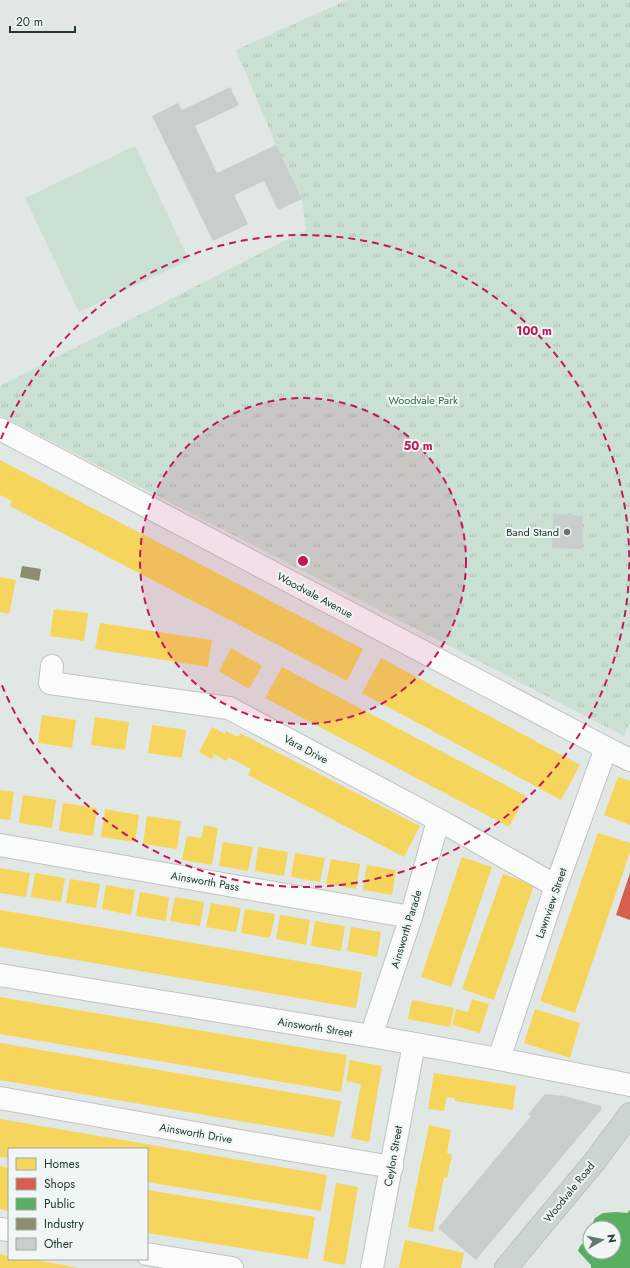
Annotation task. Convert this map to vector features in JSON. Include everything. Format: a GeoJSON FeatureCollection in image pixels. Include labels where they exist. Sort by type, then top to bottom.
{"type":"FeatureCollection","features":[{"type":"Feature","properties":{"kind":"main road","name":"Woodvale Road"},"geometry":{"type":"LineString","coordinates":[[506,1268],[590,1167],[630,1114]]}},
{"type":"Feature","properties":{"kind":"street","name":"Woodvale Avenue"},"geometry":{"type":"LineString","coordinates":[[0,429],[630,760]]}},
{"type":"Feature","properties":{"kind":"street","name":"Vara Drive"},"geometry":{"type":"LineString","coordinates":[[52,666],[50,682],[229,708],[556,886]]}},
{"type":"Feature","properties":{"kind":"street","name":"Lawnview Street"},"geometry":{"type":"LineString","coordinates":[[499,1059],[556,886],[606,748]]}},
{"type":"Feature","properties":{"kind":"street","name":"Ainsworth Parade"},"geometry":{"type":"LineString","coordinates":[[371,1036],[411,917],[438,821]]}},
{"type":"Feature","properties":{"kind":"street","name":"Ainsworth Pass"},"geometry":{"type":"LineString","coordinates":[[0,845],[411,917]]}},
{"type":"Feature","properties":{"kind":"street","name":"Ainsworth Street"},"geometry":{"type":"LineString","coordinates":[[0,975],[371,1036],[630,1085]]}},
{"type":"Feature","properties":{"kind":"street","name":"Ceylon Street"},"geometry":{"type":"LineString","coordinates":[[372,1268],[414,1044]]}},
{"type":"Feature","properties":{"kind":"street","name":"Ainsworth Drive"},"geometry":{"type":"LineString","coordinates":[[0,1098],[392,1167]]}},
{"type":"Feature","properties":{"kind":"street"},"geometry":{"type":"LineString","coordinates":[[148,1254],[232,1268]]}},
{"type":"Feature","properties":{"kind":"green space","name":"Woodvale Park"},"geometry":{"type":"Polygon","coordinates":[[[347,0],[630,0],[630,722],[624,736],[0,415],[0,386],[306,230],[302,199],[276,145],[236,50],[347,0]]]}},
{"type":"Feature","properties":{"kind":"green space"},"geometry":{"type":"Polygon","coordinates":[[[135,146],[189,260],[79,312],[25,198],[135,146]]]}},
{"type":"Feature","properties":{"kind":"building: Homes"},"geometry":{"type":"Polygon","coordinates":[[[0,460],[363,649],[347,681],[10,506],[12,501],[0,495],[0,460]]]}},
{"type":"Feature","properties":{"kind":"building: Homes"},"geometry":{"type":"Polygon","coordinates":[[[0,577],[16,580],[9,614],[0,612],[0,577]]]}},
{"type":"Feature","properties":{"kind":"building: Homes"},"geometry":{"type":"Polygon","coordinates":[[[54,609],[88,613],[84,641],[50,636],[54,609]]]}},
{"type":"Feature","properties":{"kind":"building: Homes"},"geometry":{"type":"Polygon","coordinates":[[[100,623],[212,640],[208,667],[95,649],[100,623]]]}},
{"type":"Feature","properties":{"kind":"building: Homes"},"geometry":{"type":"Polygon","coordinates":[[[231,648],[262,666],[249,689],[219,671],[231,648]]]}},
{"type":"Feature","properties":{"kind":"building: Homes"},"geometry":{"type":"Polygon","coordinates":[[[381,658],[580,765],[561,800],[362,693],[381,658]]]}},
{"type":"Feature","properties":{"kind":"building: Homes"},"geometry":{"type":"Polygon","coordinates":[[[282,667],[526,796],[509,827],[265,698],[282,667]]]}},
{"type":"Feature","properties":{"kind":"building: Homes"},"geometry":{"type":"Polygon","coordinates":[[[42,715],[76,720],[72,748],[38,743],[42,715]]]}},
{"type":"Feature","properties":{"kind":"building: Homes"},"geometry":{"type":"Polygon","coordinates":[[[95,717],[129,722],[125,750],[91,745],[95,717]]]}},
{"type":"Feature","properties":{"kind":"building: Homes"},"geometry":{"type":"Polygon","coordinates":[[[152,725],[186,730],[182,758],[148,753],[152,725]]]}},
{"type":"Feature","properties":{"kind":"building: Homes"},"geometry":{"type":"Polygon","coordinates":[[[212,727],[225,734],[226,731],[238,737],[240,733],[420,826],[404,857],[248,775],[251,769],[228,757],[226,761],[214,754],[212,759],[199,752],[212,727]]]}},
{"type":"Feature","properties":{"kind":"building: Homes"},"geometry":{"type":"Polygon","coordinates":[[[618,777],[630,781],[630,825],[604,815],[618,777]]]}},
{"type":"Feature","properties":{"kind":"building: Homes"},"geometry":{"type":"Polygon","coordinates":[[[0,790],[14,792],[10,820],[0,819],[0,790]]]}},
{"type":"Feature","properties":{"kind":"building: Homes"},"geometry":{"type":"Polygon","coordinates":[[[23,795],[56,800],[52,828],[19,823],[23,795]]]}},
{"type":"Feature","properties":{"kind":"building: Homes"},"geometry":{"type":"Polygon","coordinates":[[[63,803],[97,808],[93,836],[59,831],[63,803]]]}},
{"type":"Feature","properties":{"kind":"building: Homes"},"geometry":{"type":"Polygon","coordinates":[[[105,809],[139,815],[135,842],[101,837],[105,809]]]}},
{"type":"Feature","properties":{"kind":"building: Homes"},"geometry":{"type":"Polygon","coordinates":[[[147,816],[181,821],[177,849],[143,844],[147,816]]]}},
{"type":"Feature","properties":{"kind":"building: Homes"},"geometry":{"type":"Polygon","coordinates":[[[204,825],[218,828],[212,865],[182,860],[187,836],[201,838],[204,825]]]}},
{"type":"Feature","properties":{"kind":"building: Homes"},"geometry":{"type":"Polygon","coordinates":[[[598,833],[630,843],[630,852],[575,1013],[540,1001],[598,833]]]}},
{"type":"Feature","properties":{"kind":"building: Homes"},"geometry":{"type":"Polygon","coordinates":[[[223,842],[253,847],[248,871],[219,866],[223,842]]]}},
{"type":"Feature","properties":{"kind":"building: Homes"},"geometry":{"type":"Polygon","coordinates":[[[258,847],[288,852],[284,876],[255,871],[258,847]]]}},
{"type":"Feature","properties":{"kind":"building: Homes"},"geometry":{"type":"Polygon","coordinates":[[[295,853],[325,858],[320,882],[291,877],[295,853]]]}},
{"type":"Feature","properties":{"kind":"building: Homes"},"geometry":{"type":"Polygon","coordinates":[[[462,857],[492,867],[451,987],[421,977],[462,857]]]}},
{"type":"Feature","properties":{"kind":"building: Homes"},"geometry":{"type":"Polygon","coordinates":[[[331,859],[360,864],[356,889],[326,884],[331,859]]]}},
{"type":"Feature","properties":{"kind":"building: Homes"},"geometry":{"type":"Polygon","coordinates":[[[367,865],[396,870],[392,895],[363,890],[367,865]]]}},
{"type":"Feature","properties":{"kind":"building: Homes"},"geometry":{"type":"Polygon","coordinates":[[[0,868],[30,873],[26,897],[0,893],[0,868]]]}},
{"type":"Feature","properties":{"kind":"building: Homes"},"geometry":{"type":"Polygon","coordinates":[[[35,873],[65,878],[61,902],[31,897],[35,873]]]}},
{"type":"Feature","properties":{"kind":"building: Homes"},"geometry":{"type":"Polygon","coordinates":[[[503,874],[534,885],[494,1000],[462,989],[503,874]]]}},
{"type":"Feature","properties":{"kind":"building: Homes"},"geometry":{"type":"Polygon","coordinates":[[[70,879],[100,884],[96,908],[66,903],[70,879]]]}},
{"type":"Feature","properties":{"kind":"building: Homes"},"geometry":{"type":"Polygon","coordinates":[[[106,885],[135,890],[131,915],[102,909],[106,885]]]}},
{"type":"Feature","properties":{"kind":"building: Homes"},"geometry":{"type":"Polygon","coordinates":[[[140,892],[169,897],[166,921],[136,916],[140,892]]]}},
{"type":"Feature","properties":{"kind":"building: Homes"},"geometry":{"type":"Polygon","coordinates":[[[175,897],[204,902],[200,926],[170,921],[175,897]]]}},
{"type":"Feature","properties":{"kind":"building: Homes"},"geometry":{"type":"Polygon","coordinates":[[[211,903],[241,908],[236,932],[206,927],[211,903]]]}},
{"type":"Feature","properties":{"kind":"building: Homes"},"geometry":{"type":"Polygon","coordinates":[[[245,909],[275,914],[270,938],[241,933],[245,909]]]}},
{"type":"Feature","properties":{"kind":"building: Homes"},"geometry":{"type":"Polygon","coordinates":[[[0,910],[362,972],[356,1008],[0,947],[0,910]]]}},
{"type":"Feature","properties":{"kind":"building: Homes"},"geometry":{"type":"Polygon","coordinates":[[[280,915],[310,920],[306,945],[276,939],[280,915]]]}},
{"type":"Feature","properties":{"kind":"building: Homes"},"geometry":{"type":"Polygon","coordinates":[[[315,921],[345,926],[341,951],[311,946],[315,921]]]}},
{"type":"Feature","properties":{"kind":"building: Homes"},"geometry":{"type":"Polygon","coordinates":[[[351,927],[381,932],[377,957],[347,951],[351,927]]]}},
{"type":"Feature","properties":{"kind":"building: Homes"},"geometry":{"type":"Polygon","coordinates":[[[0,997],[347,1055],[341,1092],[0,1034],[0,997]]]}},
{"type":"Feature","properties":{"kind":"building: Homes"},"geometry":{"type":"Polygon","coordinates":[[[472,999],[489,1004],[480,1033],[452,1025],[456,1009],[468,1012],[472,999]]]}},
{"type":"Feature","properties":{"kind":"building: Homes"},"geometry":{"type":"Polygon","coordinates":[[[412,1000],[454,1008],[450,1027],[408,1019],[412,1000]]]}},
{"type":"Feature","properties":{"kind":"building: Homes"},"geometry":{"type":"Polygon","coordinates":[[[535,1009],[580,1023],[570,1058],[524,1043],[535,1009]]]}},
{"type":"Feature","properties":{"kind":"building: Homes"},"geometry":{"type":"Polygon","coordinates":[[[0,1043],[341,1101],[334,1137],[0,1080],[0,1043]]]}},
{"type":"Feature","properties":{"kind":"building: Homes"},"geometry":{"type":"Polygon","coordinates":[[[350,1060],[382,1066],[369,1142],[351,1138],[361,1084],[346,1081],[350,1060]]]}},
{"type":"Feature","properties":{"kind":"building: Homes"},"geometry":{"type":"Polygon","coordinates":[[[434,1073],[516,1086],[513,1110],[455,1101],[455,1098],[447,1097],[444,1111],[428,1109],[434,1073]]]}},
{"type":"Feature","properties":{"kind":"building: Homes"},"geometry":{"type":"Polygon","coordinates":[[[0,1119],[327,1175],[321,1211],[148,1182],[148,1148],[8,1148],[8,1158],[0,1157],[0,1119]]]}},
{"type":"Feature","properties":{"kind":"building: Homes"},"geometry":{"type":"Polygon","coordinates":[[[429,1125],[451,1130],[447,1153],[452,1155],[447,1178],[444,1177],[433,1232],[408,1227],[429,1125]]]}},
{"type":"Feature","properties":{"kind":"building: Homes"},"geometry":{"type":"Polygon","coordinates":[[[0,1166],[8,1168],[8,1211],[0,1209],[0,1166]]]}},
{"type":"Feature","properties":{"kind":"building: Homes"},"geometry":{"type":"Polygon","coordinates":[[[336,1183],[358,1187],[345,1265],[323,1261],[336,1183]]]}},
{"type":"Feature","properties":{"kind":"building: Homes"},"geometry":{"type":"Polygon","coordinates":[[[148,1190],[315,1217],[308,1259],[148,1233],[148,1190]]]}},
{"type":"Feature","properties":{"kind":"building: Homes"},"geometry":{"type":"Polygon","coordinates":[[[405,1240],[464,1253],[461,1268],[399,1268],[405,1240]]]}},
{"type":"Feature","properties":{"kind":"building: Homes"},"geometry":{"type":"Polygon","coordinates":[[[0,1254],[8,1256],[8,1260],[36,1260],[79,1268],[0,1268],[0,1254]]]}},
{"type":"Feature","properties":{"kind":"building: Shops"},"geometry":{"type":"Polygon","coordinates":[[[630,873],[630,920],[616,915],[630,873]]]}},
{"type":"Feature","properties":{"kind":"building: Public"},"geometry":{"type":"Polygon","coordinates":[[[630,1210],[630,1268],[591,1268],[591,1265],[586,1260],[622,1260],[622,1220],[594,1220],[595,1218],[603,1213],[627,1213],[630,1210]]]}},
{"type":"Feature","properties":{"kind":"building: Public"},"geometry":{"type":"Polygon","coordinates":[[[582,1244],[582,1255],[578,1251],[582,1244]]]}},
{"type":"Feature","properties":{"kind":"building: Industry"},"geometry":{"type":"Polygon","coordinates":[[[22,566],[41,569],[39,581],[20,577],[22,566]]]}},
{"type":"Feature","properties":{"kind":"building: Other"},"geometry":{"type":"Polygon","coordinates":[[[230,87],[239,105],[195,126],[217,173],[276,145],[302,199],[278,210],[264,181],[234,195],[248,224],[213,241],[152,116],[178,103],[182,110],[230,87]]]}},
{"type":"Feature","properties":{"kind":"building: Other","name":"Band Stand"},"geometry":{"type":"Polygon","coordinates":[[[553,514],[583,516],[582,549],[552,548],[553,514]]]}},
{"type":"Feature","properties":{"kind":"building: Other"},"geometry":{"type":"Polygon","coordinates":[[[545,1094],[565,1096],[601,1106],[602,1109],[476,1260],[438,1228],[531,1116],[528,1114],[545,1094]]]}},
{"type":"Feature","properties":{"kind":"place","name":"Band Stand"},"geometry":{"type":"Point","coordinates":[567,532]}}]}
